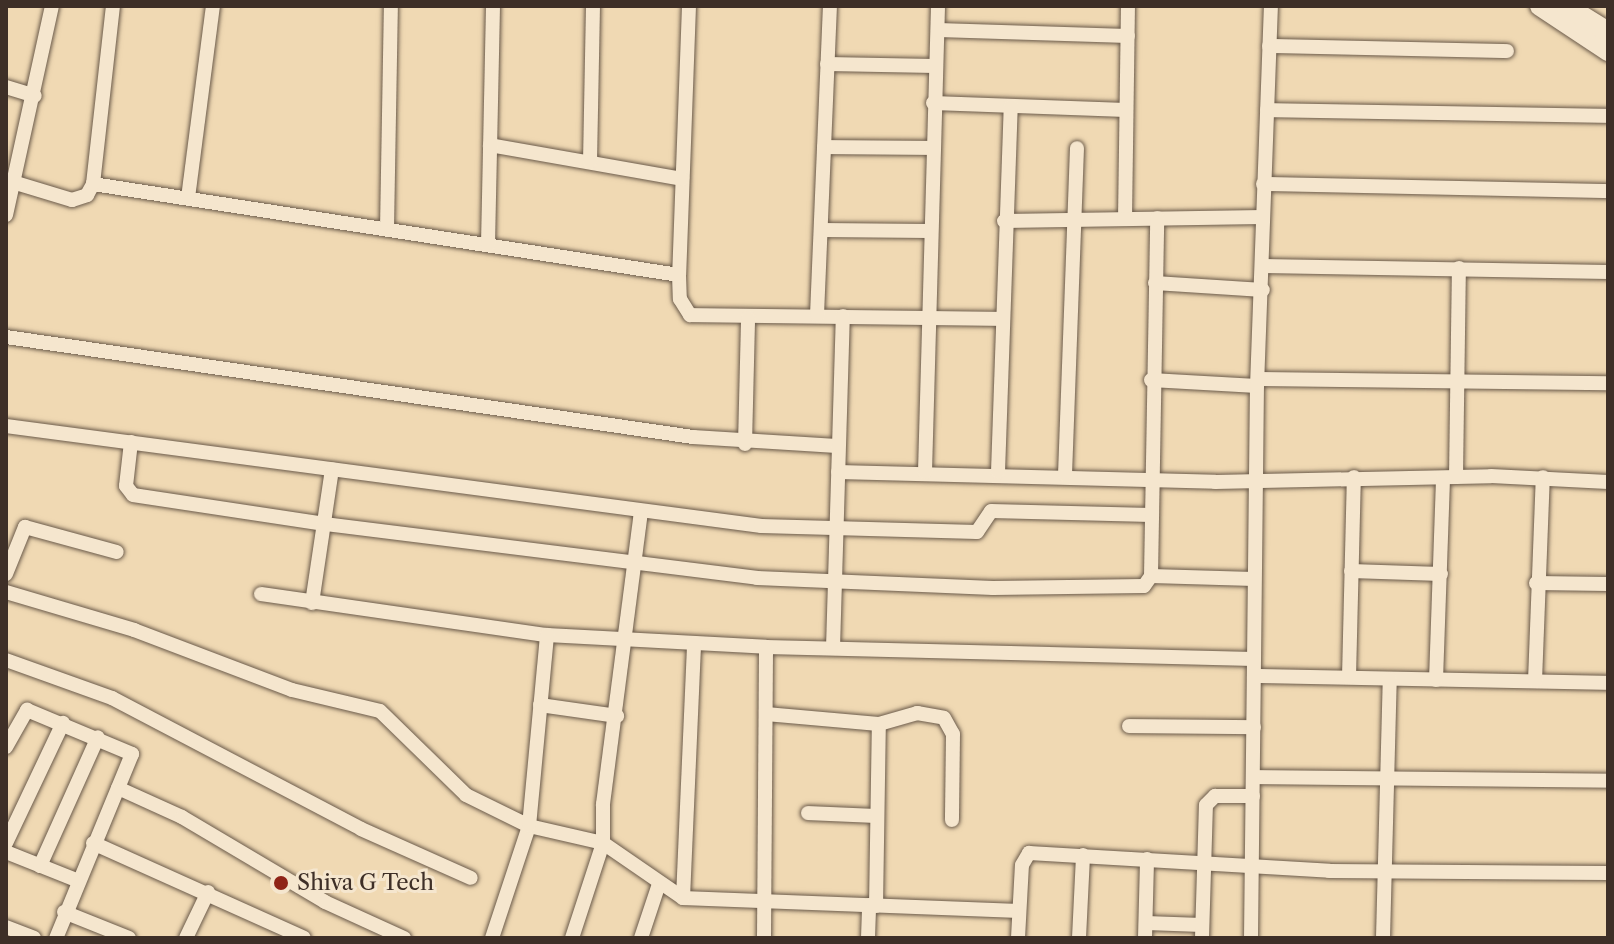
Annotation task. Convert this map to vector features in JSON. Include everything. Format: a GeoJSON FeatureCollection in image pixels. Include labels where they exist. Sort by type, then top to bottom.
{"type":"FeatureCollection","features":[{"type":"Feature","properties":{"kind":"street"},"geometry":{"type":"LineString","coordinates":[[6,215],[10,181],[35,96],[52,6]]}},
{"type":"Feature","properties":{"kind":"street"},"geometry":{"type":"LineString","coordinates":[[10,181],[72,200],[87,195],[93,184],[113,6]]}},
{"type":"Feature","properties":{"kind":"street"},"geometry":{"type":"LineString","coordinates":[[188,198],[213,6]]}},
{"type":"Feature","properties":{"kind":"street"},"geometry":{"type":"LineString","coordinates":[[387,229],[391,6]]}},
{"type":"Feature","properties":{"kind":"street"},"geometry":{"type":"LineString","coordinates":[[488,245],[493,6]]}},
{"type":"Feature","properties":{"kind":"street"},"geometry":{"type":"LineString","coordinates":[[590,162],[593,6]]}},
{"type":"Feature","properties":{"kind":"street"},"geometry":{"type":"LineString","coordinates":[[689,6],[679,275],[680,299],[690,315],[1002,319]]}},
{"type":"Feature","properties":{"kind":"street"},"geometry":{"type":"LineString","coordinates":[[817,315],[830,6]]}},
{"type":"Feature","properties":{"kind":"street"},"geometry":{"type":"LineString","coordinates":[[925,472],[929,231],[938,6]]}},
{"type":"Feature","properties":{"kind":"street"},"geometry":{"type":"LineString","coordinates":[[1125,219],[1128,6]]}},
{"type":"Feature","properties":{"kind":"street"},"geometry":{"type":"LineString","coordinates":[[1251,938],[1258,382],[1271,6]]}},
{"type":"Feature","properties":{"kind":"street"},"geometry":{"type":"LineString","coordinates":[[1540,6],[1608,51]]}},
{"type":"Feature","properties":{"kind":"street"},"geometry":{"type":"LineString","coordinates":[[1566,6],[1608,32]]}},
{"type":"Feature","properties":{"kind":"street"},"geometry":{"type":"LineString","coordinates":[[938,30],[1128,36]]}},
{"type":"Feature","properties":{"kind":"street"},"geometry":{"type":"LineString","coordinates":[[1269,46],[1507,51]]}},
{"type":"Feature","properties":{"kind":"street"},"geometry":{"type":"LineString","coordinates":[[827,64],[935,66]]}},
{"type":"Feature","properties":{"kind":"street"},"geometry":{"type":"LineString","coordinates":[[6,87],[35,96]]}},
{"type":"Feature","properties":{"kind":"street"},"geometry":{"type":"LineString","coordinates":[[933,103],[1126,110]]}},
{"type":"Feature","properties":{"kind":"street"},"geometry":{"type":"LineString","coordinates":[[998,472],[1004,221],[1011,106]]}},
{"type":"Feature","properties":{"kind":"street"},"geometry":{"type":"LineString","coordinates":[[1267,110],[1608,116]]}},
{"type":"Feature","properties":{"kind":"street"},"geometry":{"type":"LineString","coordinates":[[490,145],[682,179]]}},
{"type":"Feature","properties":{"kind":"street"},"geometry":{"type":"LineString","coordinates":[[824,147],[932,148]]}},
{"type":"Feature","properties":{"kind":"street"},"geometry":{"type":"LineString","coordinates":[[1065,475],[1077,148]]}},
{"type":"Feature","properties":{"kind":"street"},"geometry":{"type":"LineString","coordinates":[[93,184],[679,275]]}},
{"type":"Feature","properties":{"kind":"street"},"geometry":{"type":"LineString","coordinates":[[1263,184],[1608,191]]}},
{"type":"Feature","properties":{"kind":"street"},"geometry":{"type":"LineString","coordinates":[[1004,221],[1263,217]]}},
{"type":"Feature","properties":{"kind":"street"},"geometry":{"type":"LineString","coordinates":[[131,442],[126,486],[133,495],[325,524],[635,566],[836,582],[1048,588],[1144,586],[1151,576],[1151,380],[1157,218]]}},
{"type":"Feature","properties":{"kind":"street"},"geometry":{"type":"LineString","coordinates":[[821,230],[929,231]]}},
{"type":"Feature","properties":{"kind":"street"},"geometry":{"type":"LineString","coordinates":[[1263,266],[1608,272]]}},
{"type":"Feature","properties":{"kind":"street"},"geometry":{"type":"LineString","coordinates":[[1436,680],[1441,574],[1458,380],[1459,268]]}},
{"type":"Feature","properties":{"kind":"street"},"geometry":{"type":"LineString","coordinates":[[1155,283],[1263,290]]}},
{"type":"Feature","properties":{"kind":"street"},"geometry":{"type":"LineString","coordinates":[[833,648],[843,316]]}},
{"type":"Feature","properties":{"kind":"street"},"geometry":{"type":"LineString","coordinates":[[745,444],[748,318]]}},
{"type":"Feature","properties":{"kind":"street"},"geometry":{"type":"LineString","coordinates":[[6,337],[745,444],[837,446]]}},
{"type":"Feature","properties":{"kind":"street"},"geometry":{"type":"LineString","coordinates":[[1151,380],[1608,383]]}},
{"type":"Feature","properties":{"kind":"street"},"geometry":{"type":"LineString","coordinates":[[6,426],[641,511],[836,530],[977,532],[991,511],[1151,515]]}},
{"type":"Feature","properties":{"kind":"street"},"geometry":{"type":"LineString","coordinates":[[312,603],[332,469]]}},
{"type":"Feature","properties":{"kind":"street"},"geometry":{"type":"LineString","coordinates":[[838,472],[998,472],[1151,479],[1543,477],[1608,482]]}},
{"type":"Feature","properties":{"kind":"street"},"geometry":{"type":"LineString","coordinates":[[1349,677],[1354,477]]}},
{"type":"Feature","properties":{"kind":"street"},"geometry":{"type":"LineString","coordinates":[[1535,681],[1536,583],[1543,477]]}},
{"type":"Feature","properties":{"kind":"street"},"geometry":{"type":"LineString","coordinates":[[572,938],[603,843],[603,804],[617,716],[641,511]]}},
{"type":"Feature","properties":{"kind":"street"},"geometry":{"type":"LineString","coordinates":[[6,574],[25,527],[117,552]]}},
{"type":"Feature","properties":{"kind":"street"},"geometry":{"type":"LineString","coordinates":[[1351,571],[1441,574]]}},
{"type":"Feature","properties":{"kind":"street"},"geometry":{"type":"LineString","coordinates":[[1151,576],[1254,579]]}},
{"type":"Feature","properties":{"kind":"street"},"geometry":{"type":"LineString","coordinates":[[1536,583],[1608,584]]}},
{"type":"Feature","properties":{"kind":"street"},"geometry":{"type":"LineString","coordinates":[[6,592],[134,630],[292,690],[380,711],[466,795],[529,826],[603,843],[683,898],[1019,911]]}},
{"type":"Feature","properties":{"kind":"street"},"geometry":{"type":"LineString","coordinates":[[261,594],[547,635],[766,647],[1254,659]]}},
{"type":"Feature","properties":{"kind":"street"},"geometry":{"type":"LineString","coordinates":[[492,938],[529,826],[547,635]]}},
{"type":"Feature","properties":{"kind":"street"},"geometry":{"type":"LineString","coordinates":[[683,898],[694,643]]}},
{"type":"Feature","properties":{"kind":"street"},"geometry":{"type":"LineString","coordinates":[[764,938],[766,647]]}},
{"type":"Feature","properties":{"kind":"street"},"geometry":{"type":"LineString","coordinates":[[6,660],[148,715],[361,829],[471,878]]}},
{"type":"Feature","properties":{"kind":"street"},"geometry":{"type":"LineString","coordinates":[[1254,676],[1608,683]]}},
{"type":"Feature","properties":{"kind":"street"},"geometry":{"type":"LineString","coordinates":[[1383,938],[1390,679]]}},
{"type":"Feature","properties":{"kind":"street"},"geometry":{"type":"LineString","coordinates":[[540,705],[617,716]]}},
{"type":"Feature","properties":{"kind":"street"},"geometry":{"type":"LineString","coordinates":[[7,741],[27,710],[98,737],[132,754],[76,880],[56,938]]}},
{"type":"Feature","properties":{"kind":"street"},"geometry":{"type":"LineString","coordinates":[[766,714],[879,724],[917,713],[931,713],[950,724],[952,820]]}},
{"type":"Feature","properties":{"kind":"street"},"geometry":{"type":"LineString","coordinates":[[6,843],[63,723]]}},
{"type":"Feature","properties":{"kind":"street"},"geometry":{"type":"LineString","coordinates":[[868,938],[879,724]]}},
{"type":"Feature","properties":{"kind":"street"},"geometry":{"type":"LineString","coordinates":[[1129,726],[1254,727]]}},
{"type":"Feature","properties":{"kind":"street"},"geometry":{"type":"LineString","coordinates":[[40,866],[98,737]]}},
{"type":"Feature","properties":{"kind":"street"},"geometry":{"type":"LineString","coordinates":[[1254,777],[1608,781]]}},
{"type":"Feature","properties":{"kind":"street"},"geometry":{"type":"LineString","coordinates":[[118,788],[182,817],[325,902],[398,937]]}},
{"type":"Feature","properties":{"kind":"street"},"geometry":{"type":"LineString","coordinates":[[1147,859],[1145,931],[1202,932],[1209,798],[1253,796]]}},
{"type":"Feature","properties":{"kind":"street"},"geometry":{"type":"LineString","coordinates":[[808,813],[875,816]]}},
{"type":"Feature","properties":{"kind":"street"},"geometry":{"type":"LineString","coordinates":[[93,843],[208,892],[297,937]]}},
{"type":"Feature","properties":{"kind":"street"},"geometry":{"type":"LineString","coordinates":[[6,852],[76,880]]}},
{"type":"Feature","properties":{"kind":"street"},"geometry":{"type":"LineString","coordinates":[[1018,938],[1023,857],[1083,855],[1383,872],[1608,873]]}},
{"type":"Feature","properties":{"kind":"street"},"geometry":{"type":"LineString","coordinates":[[1079,938],[1083,855]]}},
{"type":"Feature","properties":{"kind":"street"},"geometry":{"type":"LineString","coordinates":[[641,938],[659,884]]}},
{"type":"Feature","properties":{"kind":"street"},"geometry":{"type":"LineString","coordinates":[[186,938],[208,892]]}},
{"type":"Feature","properties":{"kind":"street"},"geometry":{"type":"LineString","coordinates":[[64,912],[129,938]]}},
{"type":"Feature","properties":{"kind":"street"},"geometry":{"type":"LineString","coordinates":[[6,927],[34,938]]}},
{"type":"Feature","properties":{"kind":"place","name":"Shiva G Tech"},"geometry":{"type":"Point","coordinates":[281,883]}}]}
